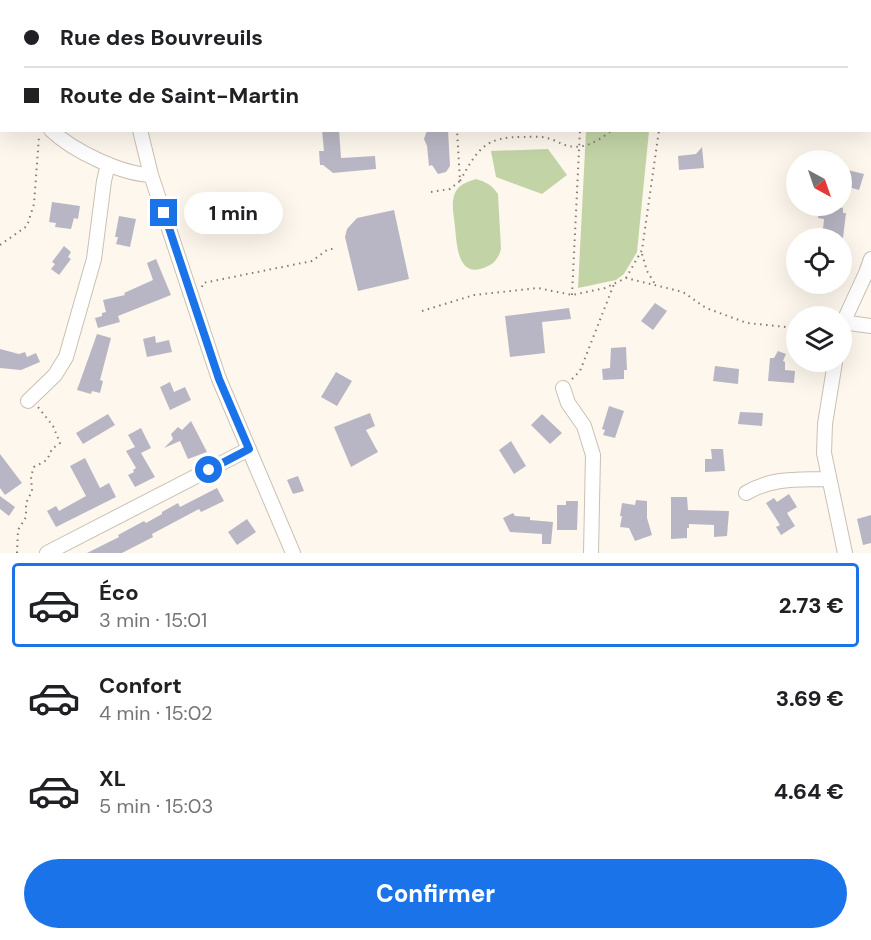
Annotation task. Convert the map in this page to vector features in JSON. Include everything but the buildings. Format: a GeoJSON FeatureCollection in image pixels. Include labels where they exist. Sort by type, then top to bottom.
{"type":"FeatureCollection","features":[{"type":"Feature","properties":{"kind":"street"},"geometry":{"type":"LineString","coordinates":[[54,132],[85,154],[108,164],[151,176]]}},
{"type":"Feature","properties":{"kind":"street"},"geometry":{"type":"LineString","coordinates":[[140,132],[151,176],[219,379],[293,553]]}},
{"type":"Feature","properties":{"kind":"street"},"geometry":{"type":"LineString","coordinates":[[28,401],[55,375],[66,357],[94,259],[108,164]]}},
{"type":"Feature","properties":{"kind":"street"},"geometry":{"type":"LineString","coordinates":[[850,306],[871,259]]}},
{"type":"Feature","properties":{"kind":"street"},"geometry":{"type":"LineString","coordinates":[[852,324],[871,326]]}},
{"type":"Feature","properties":{"kind":"street"},"geometry":{"type":"LineString","coordinates":[[833,372],[825,424],[824,453],[845,553]]}},
{"type":"Feature","properties":{"kind":"street"},"geometry":{"type":"LineString","coordinates":[[563,388],[568,403],[584,426],[593,455],[591,553]]}},
{"type":"Feature","properties":{"kind":"street"},"geometry":{"type":"LineString","coordinates":[[47,553],[249,449]]}},
{"type":"Feature","properties":{"kind":"street"},"geometry":{"type":"LineString","coordinates":[[746,493],[761,484],[774,481],[828,479]]}},
{"type":"Feature","properties":{"kind":"path"},"geometry":{"type":"LineString","coordinates":[[0,245],[27,226],[34,204],[40,132]]}},
{"type":"Feature","properties":{"kind":"path"},"geometry":{"type":"LineString","coordinates":[[457,132],[460,181]]}},
{"type":"Feature","properties":{"kind":"path"},"geometry":{"type":"LineString","coordinates":[[572,295],[580,132]]}},
{"type":"Feature","properties":{"kind":"path"},"geometry":{"type":"LineString","coordinates":[[431,192],[450,189],[460,181],[474,156],[490,141],[512,137],[547,138],[567,146],[586,146],[609,132]]}},
{"type":"Feature","properties":{"kind":"path"},"geometry":{"type":"LineString","coordinates":[[422,311],[474,295],[506,291],[538,288],[572,295],[605,288],[626,278],[641,252],[659,132]]}},
{"type":"Feature","properties":{"kind":"path"},"geometry":{"type":"LineString","coordinates":[[200,294],[203,283],[312,261],[327,250],[336,248]]}},
{"type":"Feature","properties":{"kind":"path"},"geometry":{"type":"LineString","coordinates":[[641,252],[647,271],[655,284]]}},
{"type":"Feature","properties":{"kind":"path"},"geometry":{"type":"LineString","coordinates":[[626,278],[683,292],[706,308],[747,323],[786,327]]}},
{"type":"Feature","properties":{"kind":"path"},"geometry":{"type":"LineString","coordinates":[[563,388],[580,371],[615,283]]}},
{"type":"Feature","properties":{"kind":"path"},"geometry":{"type":"LineString","coordinates":[[16,553],[18,530],[26,517],[26,503],[32,491],[31,476],[34,467],[47,460],[52,449],[60,443],[47,416],[40,408],[28,401]]}},
{"type":"Feature","properties":{"kind":"green space"},"geometry":{"type":"Polygon","coordinates":[[[586,132],[649,132],[637,252],[624,274],[616,280],[578,288],[586,132]]]}},
{"type":"Feature","properties":{"kind":"green space"},"geometry":{"type":"Polygon","coordinates":[[[548,149],[567,175],[542,194],[496,177],[491,151],[548,149]]]}},
{"type":"Feature","properties":{"kind":"green space"},"geometry":{"type":"Polygon","coordinates":[[[476,179],[488,184],[498,194],[501,249],[493,263],[478,269],[470,269],[465,266],[458,252],[453,199],[458,188],[476,179]]]}},
{"type":"Feature","properties":{"kind":"route"},"geometry":{"type":"LineString","coordinates":[[164,213],[219,379],[249,449],[209,470]]}}]}
